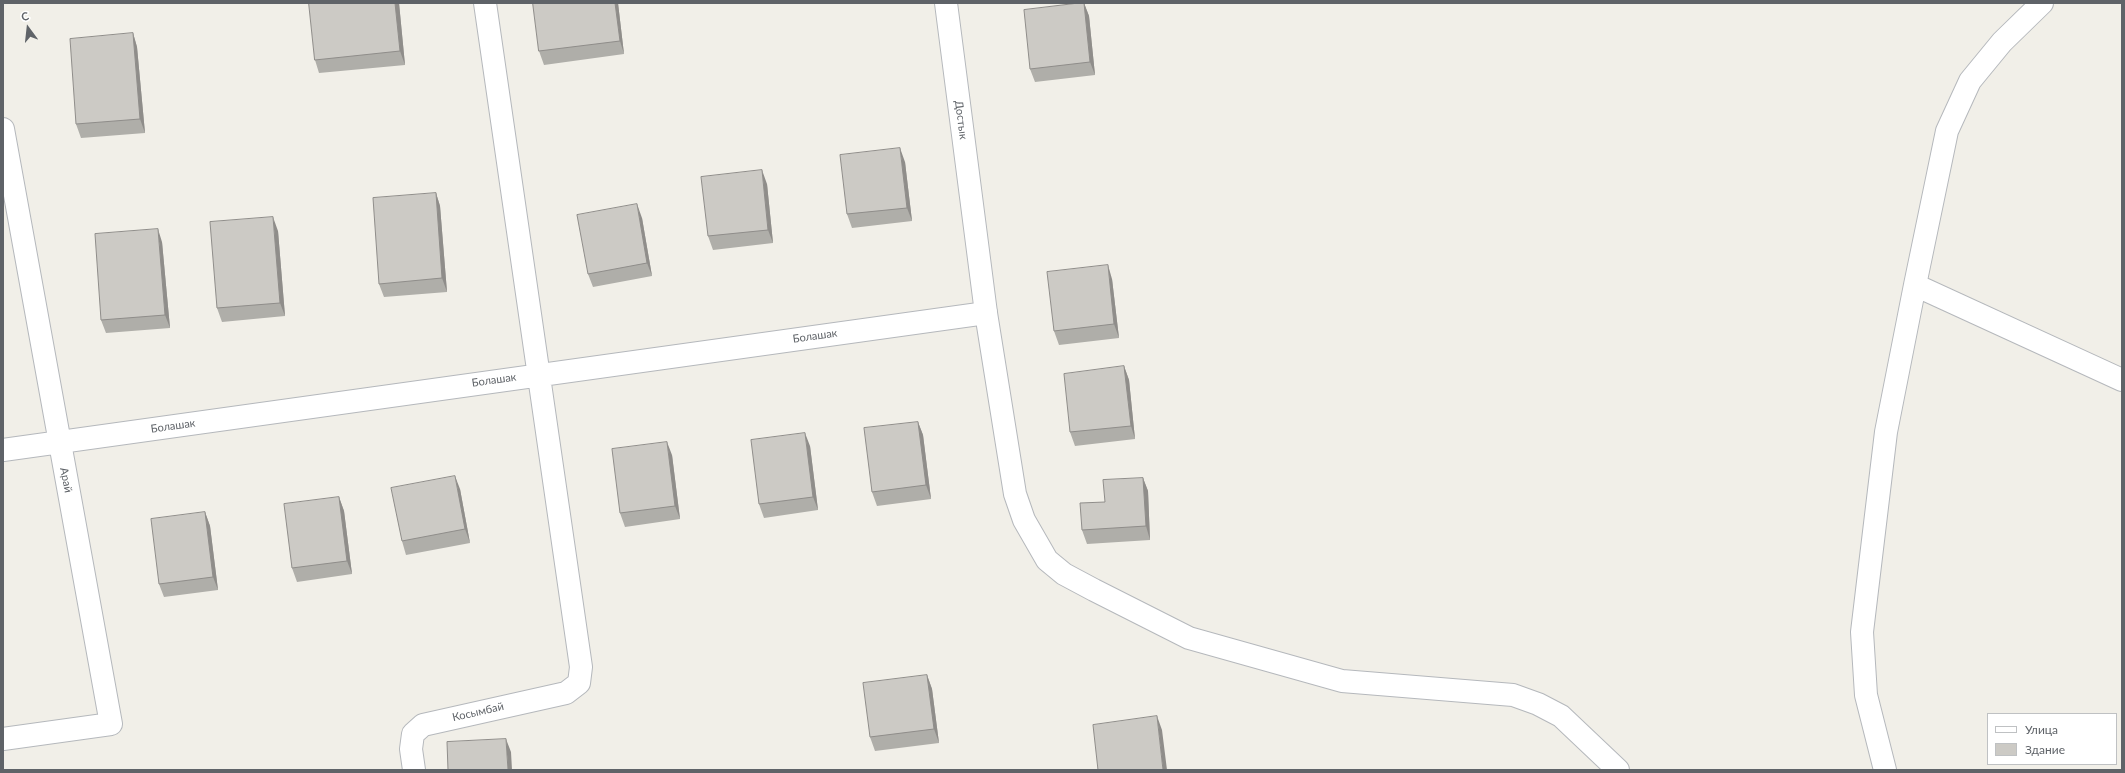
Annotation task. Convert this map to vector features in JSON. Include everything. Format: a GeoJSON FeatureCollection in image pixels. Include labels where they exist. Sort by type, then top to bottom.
{"type":"FeatureCollection","features":[{"type":"Feature","properties":{"kind":"street"},"geometry":{"type":"LineString","coordinates":[[485,3],[539,374]]}},
{"type":"Feature","properties":{"kind":"street","name":"Достык"},"geometry":{"type":"LineString","coordinates":[[946,3],[986,313],[1015,494],[1024,520],[1047,560],[1064,574],[1189,638],[1342,681],[1513,695],[1538,704],[1561,716],[1618,770]]}},
{"type":"Feature","properties":{"kind":"street"},"geometry":{"type":"LineString","coordinates":[[1885,770],[1866,695],[1862,632],[1886,432],[1915,285],[1947,131],[1970,81],[2002,42],[2042,3]]}},
{"type":"Feature","properties":{"kind":"street","name":"Арай"},"geometry":{"type":"LineString","coordinates":[[3,129],[58,442],[111,724],[3,739]]}},
{"type":"Feature","properties":{"kind":"street"},"geometry":{"type":"LineString","coordinates":[[1915,285],[2122,380]]}},
{"type":"Feature","properties":{"kind":"street","name":"Болашак"},"geometry":{"type":"LineString","coordinates":[[3,450],[539,374],[986,313]]}},
{"type":"Feature","properties":{"kind":"street","name":"Косымбай"},"geometry":{"type":"LineString","coordinates":[[414,770],[412,749],[413,734],[423,725],[566,693],[579,683],[581,667],[539,374]]}},
{"type":"Feature","properties":{"kind":"building"},"geometry":{"type":"Polygon","coordinates":[[[309,3],[395,3],[400,51],[315,60],[309,3]]]}},
{"type":"Feature","properties":{"kind":"building"},"geometry":{"type":"Polygon","coordinates":[[[533,3],[615,3],[620,41],[539,51],[533,3]]]}},
{"type":"Feature","properties":{"kind":"building"},"geometry":{"type":"Polygon","coordinates":[[[1084,3],[1090,62],[1030,69],[1024,10],[1084,3]]]}},
{"type":"Feature","properties":{"kind":"building"},"geometry":{"type":"Polygon","coordinates":[[[133,33],[140,119],[76,124],[70,39],[133,33]]]}},
{"type":"Feature","properties":{"kind":"building"},"geometry":{"type":"Polygon","coordinates":[[[900,148],[907,208],[847,214],[840,155],[900,148]]]}},
{"type":"Feature","properties":{"kind":"building"},"geometry":{"type":"Polygon","coordinates":[[[762,170],[768,230],[708,236],[701,177],[762,170]]]}},
{"type":"Feature","properties":{"kind":"building"},"geometry":{"type":"Polygon","coordinates":[[[436,193],[442,278],[379,284],[373,198],[436,193]]]}},
{"type":"Feature","properties":{"kind":"building"},"geometry":{"type":"Polygon","coordinates":[[[637,204],[647,263],[588,274],[577,215],[637,204]]]}},
{"type":"Feature","properties":{"kind":"building"},"geometry":{"type":"Polygon","coordinates":[[[273,217],[280,303],[217,308],[210,222],[273,217]]]}},
{"type":"Feature","properties":{"kind":"building"},"geometry":{"type":"Polygon","coordinates":[[[158,229],[165,315],[101,320],[95,234],[158,229]]]}},
{"type":"Feature","properties":{"kind":"building"},"geometry":{"type":"Polygon","coordinates":[[[1108,265],[1114,324],[1054,331],[1047,272],[1108,265]]]}},
{"type":"Feature","properties":{"kind":"building"},"geometry":{"type":"Polygon","coordinates":[[[1124,366],[1131,426],[1070,432],[1064,374],[1124,366]]]}},
{"type":"Feature","properties":{"kind":"building"},"geometry":{"type":"Polygon","coordinates":[[[918,422],[926,485],[872,492],[864,428],[918,422]]]}},
{"type":"Feature","properties":{"kind":"building"},"geometry":{"type":"Polygon","coordinates":[[[805,433],[813,497],[759,504],[751,440],[805,433]]]}},
{"type":"Feature","properties":{"kind":"building"},"geometry":{"type":"Polygon","coordinates":[[[667,442],[675,506],[620,513],[612,449],[667,442]]]}},
{"type":"Feature","properties":{"kind":"building"},"geometry":{"type":"Polygon","coordinates":[[[455,476],[465,529],[402,541],[391,488],[455,476]]]}},
{"type":"Feature","properties":{"kind":"building"},"geometry":{"type":"Polygon","coordinates":[[[1143,478],[1146,526],[1082,530],[1080,503],[1105,502],[1103,480],[1143,478]]]}},
{"type":"Feature","properties":{"kind":"building"},"geometry":{"type":"Polygon","coordinates":[[[339,497],[347,561],[292,568],[284,504],[339,497]]]}},
{"type":"Feature","properties":{"kind":"building"},"geometry":{"type":"Polygon","coordinates":[[[205,512],[213,577],[159,584],[151,519],[205,512]]]}},
{"type":"Feature","properties":{"kind":"building"},"geometry":{"type":"Polygon","coordinates":[[[927,675],[934,729],[870,737],[863,683],[927,675]]]}},
{"type":"Feature","properties":{"kind":"building"},"geometry":{"type":"Polygon","coordinates":[[[1157,716],[1163,770],[1098,770],[1093,725],[1157,716]]]}},
{"type":"Feature","properties":{"kind":"building"},"geometry":{"type":"Polygon","coordinates":[[[506,739],[508,770],[448,770],[447,742],[506,739]]]}}]}
